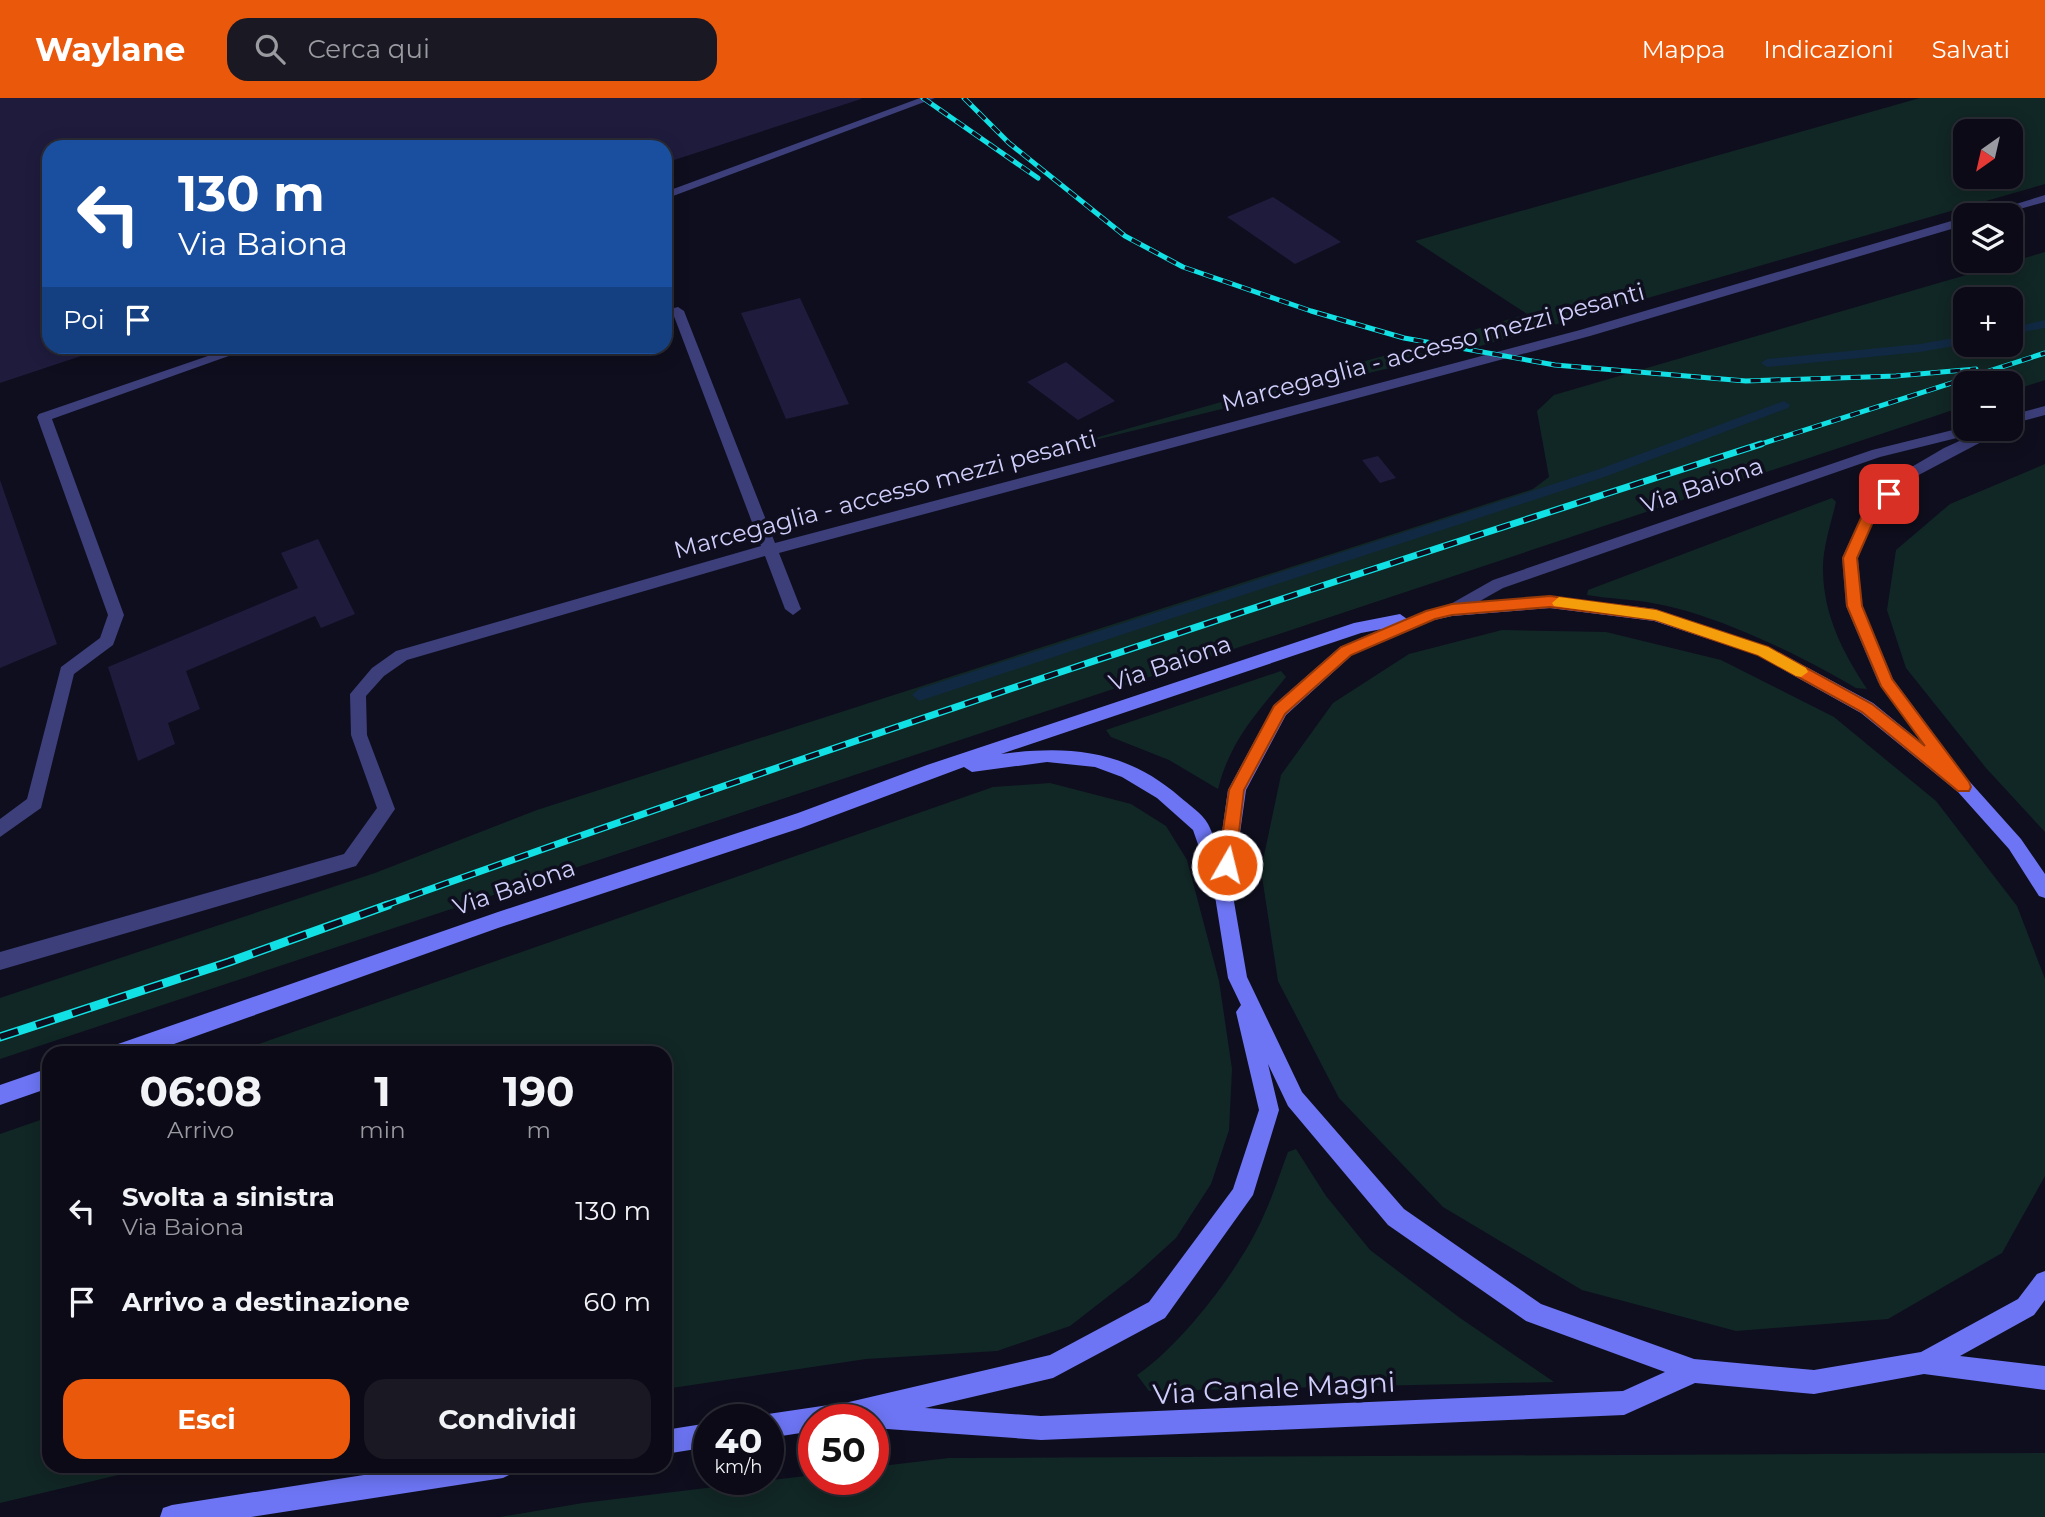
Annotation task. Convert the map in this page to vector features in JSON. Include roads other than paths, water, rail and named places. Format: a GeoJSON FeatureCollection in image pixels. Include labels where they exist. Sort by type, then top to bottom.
{"type":"FeatureCollection","features":[{"type":"Feature","properties":{"kind":"main road"},"geometry":{"type":"LineString","coordinates":[[2045,890],[2015,844],[1964,787],[1867,708],[1763,651],[1656,615],[1550,601],[1452,610],[1432,615],[1346,651],[1280,710],[1237,790],[1223,890],[1238,978],[1295,1099],[1396,1217],[1534,1313],[1694,1371],[1814,1382],[1924,1363],[2045,1378]]}},
{"type":"Feature","properties":{"kind":"main road","name":"Via Baiona"},"geometry":{"type":"LineString","coordinates":[[141,1046],[498,920],[801,820],[927,772],[1360,627],[1432,615]]}},
{"type":"Feature","properties":{"kind":"main road","name":"Via Baiona"},"geometry":{"type":"LineString","coordinates":[[927,772],[1047,755],[1096,760],[1128,772],[1163,793],[1200,826],[1223,890]]}},
{"type":"Feature","properties":{"kind":"main road","name":"Via Canale Magni"},"geometry":{"type":"LineString","coordinates":[[889,1405],[1053,1366],[1157,1310],[1242,1195],[1269,1110],[1238,978]]}},
{"type":"Feature","properties":{"kind":"main road"},"geometry":{"type":"LineString","coordinates":[[0,1095],[42,1080]]}},
{"type":"Feature","properties":{"kind":"main road"},"geometry":{"type":"LineString","coordinates":[[1924,1363],[2026,1307],[2045,1282]]}},
{"type":"Feature","properties":{"kind":"main road","name":"Via Canale Magni"},"geometry":{"type":"LineString","coordinates":[[889,1417],[1041,1428],[1624,1403],[1694,1371]]}},
{"type":"Feature","properties":{"kind":"main road"},"geometry":{"type":"LineString","coordinates":[[672,1441],[693,1438]]}},
{"type":"Feature","properties":{"kind":"main road"},"geometry":{"type":"LineString","coordinates":[[172,1517],[458,1473]]}},
{"type":"Feature","properties":{"kind":"street"},"geometry":{"type":"LineString","coordinates":[[672,194],[930,98]]}},
{"type":"Feature","properties":{"kind":"street"},"geometry":{"type":"LineString","coordinates":[[2023,204],[2045,198]]}},
{"type":"Feature","properties":{"kind":"street","name":"Marcegaglia - accesso mezzi pesanti"},"geometry":{"type":"LineString","coordinates":[[0,961],[350,860],[386,809],[359,734],[358,694],[378,672],[402,655],[768,550],[1585,333],[1953,225]]}},
{"type":"Feature","properties":{"kind":"street"},"geometry":{"type":"LineString","coordinates":[[678,311],[793,609]]}},
{"type":"Feature","properties":{"kind":"street"},"geometry":{"type":"LineString","coordinates":[[0,829],[34,803],[67,671],[107,641],[116,615],[44,417],[228,354]]}},
{"type":"Feature","properties":{"kind":"street"},"geometry":{"type":"LineString","coordinates":[[2023,418],[2045,410]]}},
{"type":"Feature","properties":{"kind":"street","name":"Via Baiona"},"geometry":{"type":"LineString","coordinates":[[1452,610],[1498,583],[1877,453],[1953,435]]}},
{"type":"Feature","properties":{"kind":"street"},"geometry":{"type":"LineString","coordinates":[[1964,787],[1886,682],[1854,606],[1850,558],[1870,512],[1908,475],[1972,441]]}},
{"type":"Feature","properties":{"kind":"waterway"},"geometry":{"type":"LineString","coordinates":[[2023,329],[2045,324]]}},
{"type":"Feature","properties":{"kind":"waterway"},"geometry":{"type":"LineString","coordinates":[[1767,363],[1920,348],[1953,342]]}},
{"type":"Feature","properties":{"kind":"waterway"},"geometry":{"type":"LineString","coordinates":[[919,695],[1602,473],[1784,405]]}},
{"type":"Feature","properties":{"kind":"railway"},"geometry":{"type":"LineString","coordinates":[[923,98],[1038,178]]}},
{"type":"Feature","properties":{"kind":"railway"},"geometry":{"type":"LineString","coordinates":[[964,98],[1009,143],[1125,236],[1183,267],[1311,311],[1404,338],[1555,365],[1746,381],[1896,376],[1976,369]]}},
{"type":"Feature","properties":{"kind":"railway"},"geometry":{"type":"LineString","coordinates":[[1755,446],[2045,353]]}},
{"type":"Feature","properties":{"kind":"railway"},"geometry":{"type":"LineString","coordinates":[[383,906],[726,785],[1070,669],[1761,444]]}},
{"type":"Feature","properties":{"kind":"railway"},"geometry":{"type":"LineString","coordinates":[[0,1037],[229,962],[388,905]]}}]}
